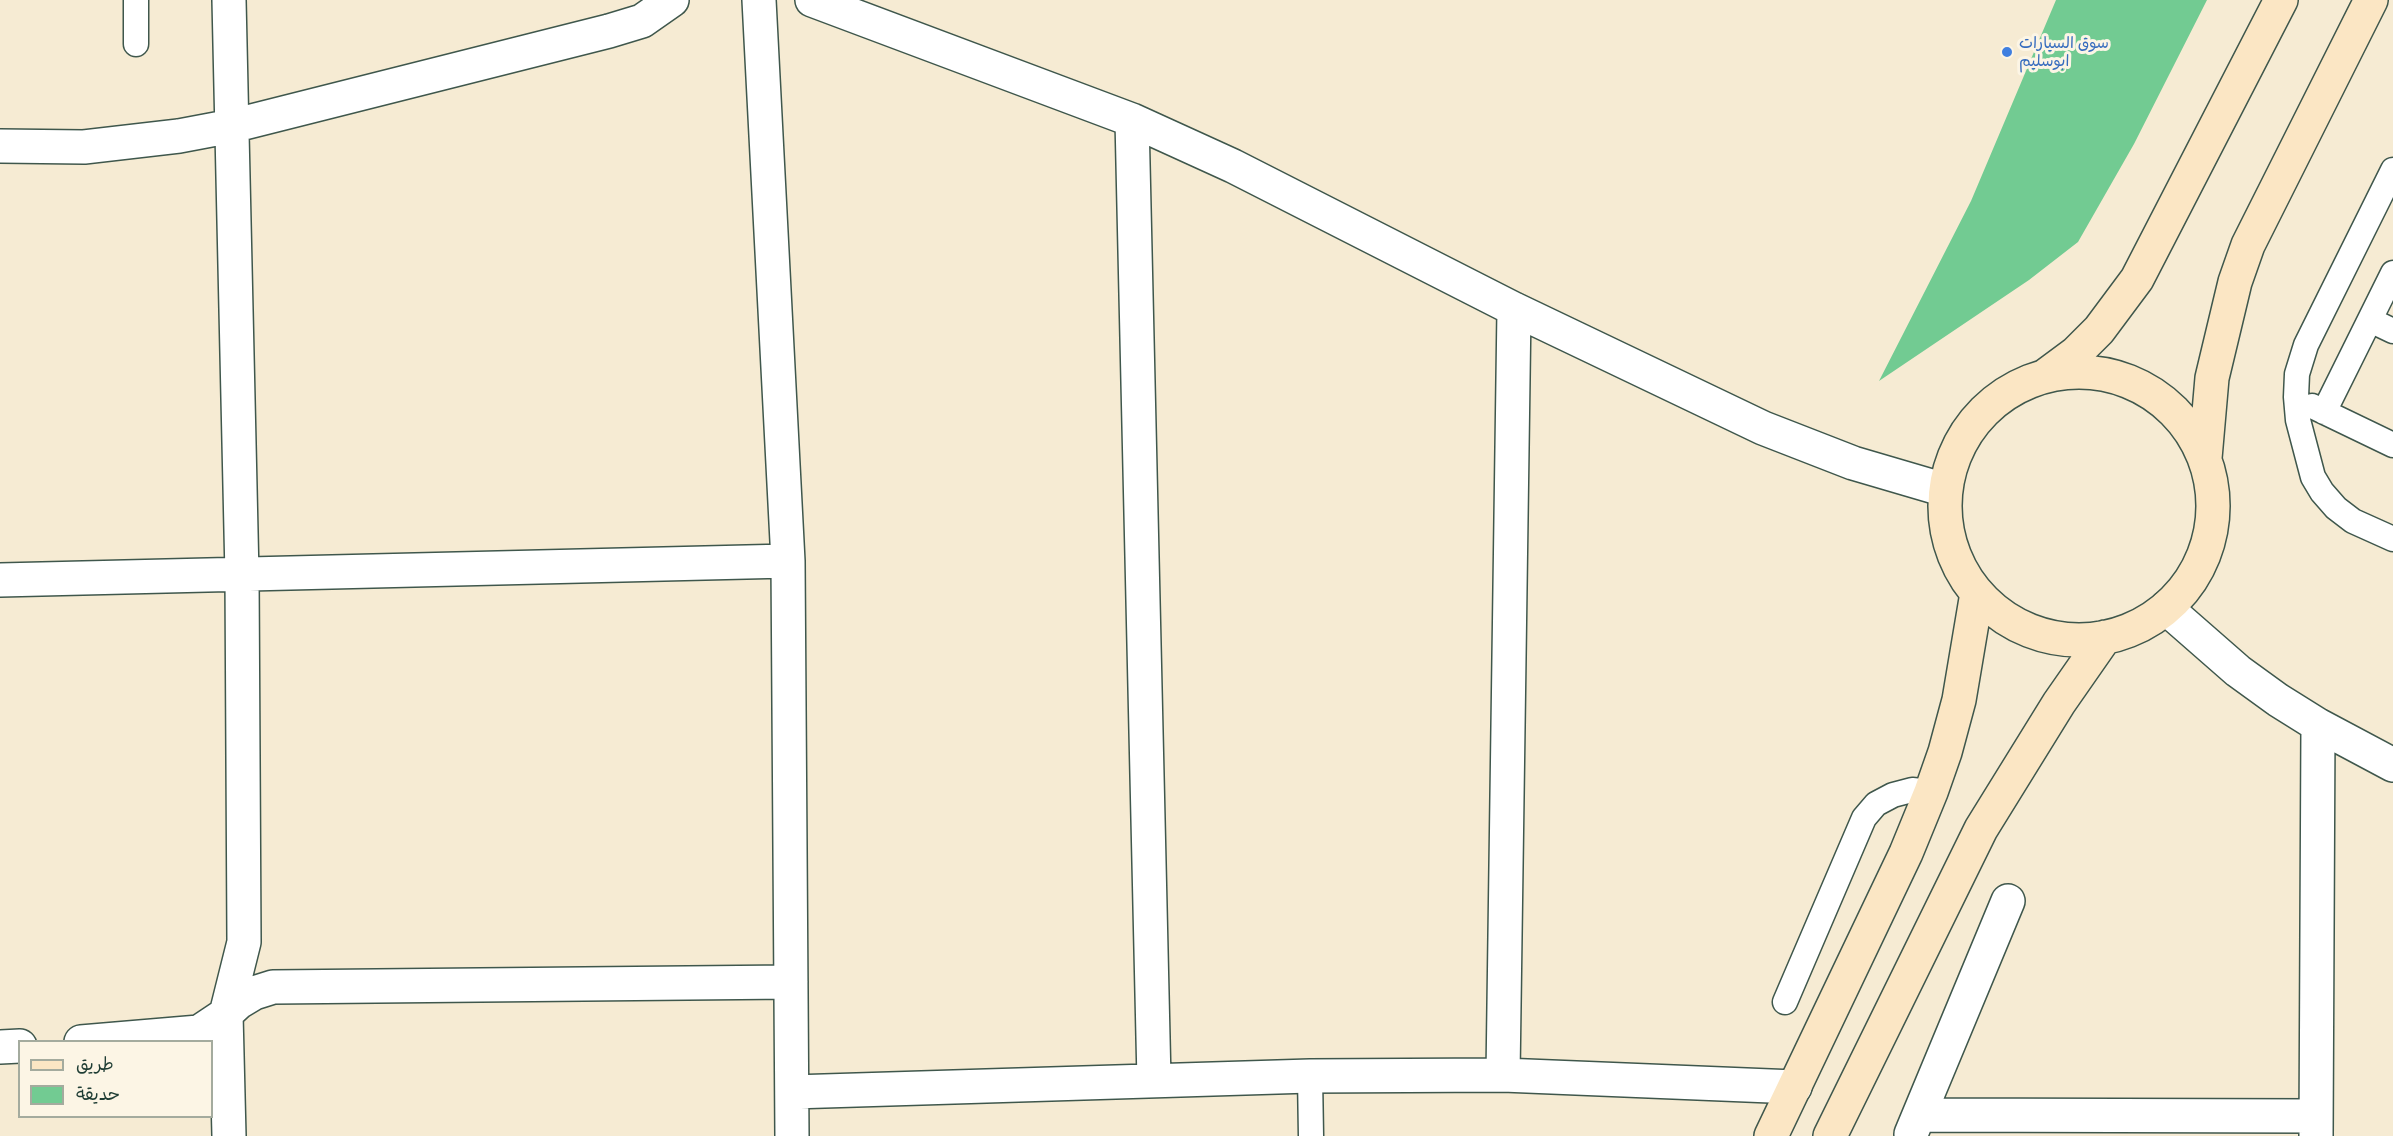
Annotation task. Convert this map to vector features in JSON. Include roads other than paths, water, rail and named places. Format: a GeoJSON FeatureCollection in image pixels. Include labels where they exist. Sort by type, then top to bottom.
{"type":"FeatureCollection","features":[{"type":"Feature","properties":{"kind":"street"},"geometry":{"type":"LineString","coordinates":[[229,0],[242,575],[244,942],[226,1014],[229,1136]]}},
{"type":"Feature","properties":{"kind":"street"},"geometry":{"type":"LineString","coordinates":[[0,146],[115,144],[232,126],[609,31],[642,21],[672,0]]}},
{"type":"Feature","properties":{"kind":"street"},"geometry":{"type":"LineString","coordinates":[[759,0],[788,561],[792,1136]]}},
{"type":"Feature","properties":{"kind":"street"},"geometry":{"type":"LineString","coordinates":[[812,0],[1132,120],[1329,213],[1514,309],[1772,432],[1853,463],[1945,490]]}},
{"type":"Feature","properties":{"kind":"street"},"geometry":{"type":"LineString","coordinates":[[2044,377],[2076,353],[2099,330],[2137,279],[2281,0]]}},
{"type":"Feature","properties":{"kind":"street"},"geometry":{"type":"LineString","coordinates":[[2205,458],[2212,378],[2224,320],[2248,245],[2371,0]]}},
{"type":"Feature","properties":{"kind":"street"},"geometry":{"type":"LineString","coordinates":[[1132,120],[1154,1081]]}},
{"type":"Feature","properties":{"kind":"street"},"geometry":{"type":"LineString","coordinates":[[1503,1075],[1514,309]]}},
{"type":"Feature","properties":{"kind":"street"},"geometry":{"type":"LineString","coordinates":[[2083,372],[2122,379],[2157,397],[2186,424],[2205,458],[2212,490],[2212,523],[2207,544],[2188,583],[2166,608],[2127,631],[2105,637],[2077,640],[2049,636],[2022,627],[1997,613],[1977,592],[1961,570],[1950,545],[1945,517],[1945,490],[1951,464],[1962,439],[1978,418],[1997,400],[2019,385],[2044,377],[2083,372]]}},
{"type":"Feature","properties":{"kind":"street"},"geometry":{"type":"LineString","coordinates":[[0,580],[788,561]]}},
{"type":"Feature","properties":{"kind":"street"},"geometry":{"type":"LineString","coordinates":[[1772,1136],[1906,853],[1931,792],[1946,752],[1959,700],[1977,592]]}},
{"type":"Feature","properties":{"kind":"street"},"geometry":{"type":"LineString","coordinates":[[2166,608],[2238,671],[2318,725],[2388,758]]}},
{"type":"Feature","properties":{"kind":"street"},"geometry":{"type":"LineString","coordinates":[[1830,1136],[1981,829],[2059,703],[2105,637]]}},
{"type":"Feature","properties":{"kind":"street"},"geometry":{"type":"LineString","coordinates":[[2008,901],[1914,1126],[2316,1126],[2318,725]]}},
{"type":"Feature","properties":{"kind":"street"},"geometry":{"type":"LineString","coordinates":[[94,1040],[199,1032],[226,1014],[238,1002],[254,993],[273,987],[791,982]]}},
{"type":"Feature","properties":{"kind":"street"},"geometry":{"type":"LineString","coordinates":[[0,1047],[18,1046]]}},
{"type":"Feature","properties":{"kind":"street"},"geometry":{"type":"LineString","coordinates":[[792,1092],[1310,1076],[1503,1075],[1795,1087]]}},
{"type":"Feature","properties":{"kind":"lane"},"geometry":{"type":"LineString","coordinates":[[136,0],[136,44]]}},
{"type":"Feature","properties":{"kind":"lane"},"geometry":{"type":"LineString","coordinates":[[2393,170],[2306,345],[2296,374],[2298,420],[2313,477],[2322,492],[2353,521],[2393,539]]}},
{"type":"Feature","properties":{"kind":"lane"},"geometry":{"type":"LineString","coordinates":[[2324,412],[2393,273]]}},
{"type":"Feature","properties":{"kind":"lane"},"geometry":{"type":"LineString","coordinates":[[2370,320],[2393,331]]}},
{"type":"Feature","properties":{"kind":"lane"},"geometry":{"type":"LineString","coordinates":[[2296,397],[2393,446]]}},
{"type":"Feature","properties":{"kind":"lane"},"geometry":{"type":"LineString","coordinates":[[1785,1002],[1864,818],[1876,804],[1893,795],[1912,790],[1931,792]]}},
{"type":"Feature","properties":{"kind":"lane"},"geometry":{"type":"LineString","coordinates":[[1310,1076],[1311,1136]]}},
{"type":"Feature","properties":{"kind":"place","name":"سوق السيارات ابوسليم"},"geometry":{"type":"Point","coordinates":[2007,52]}}]}
